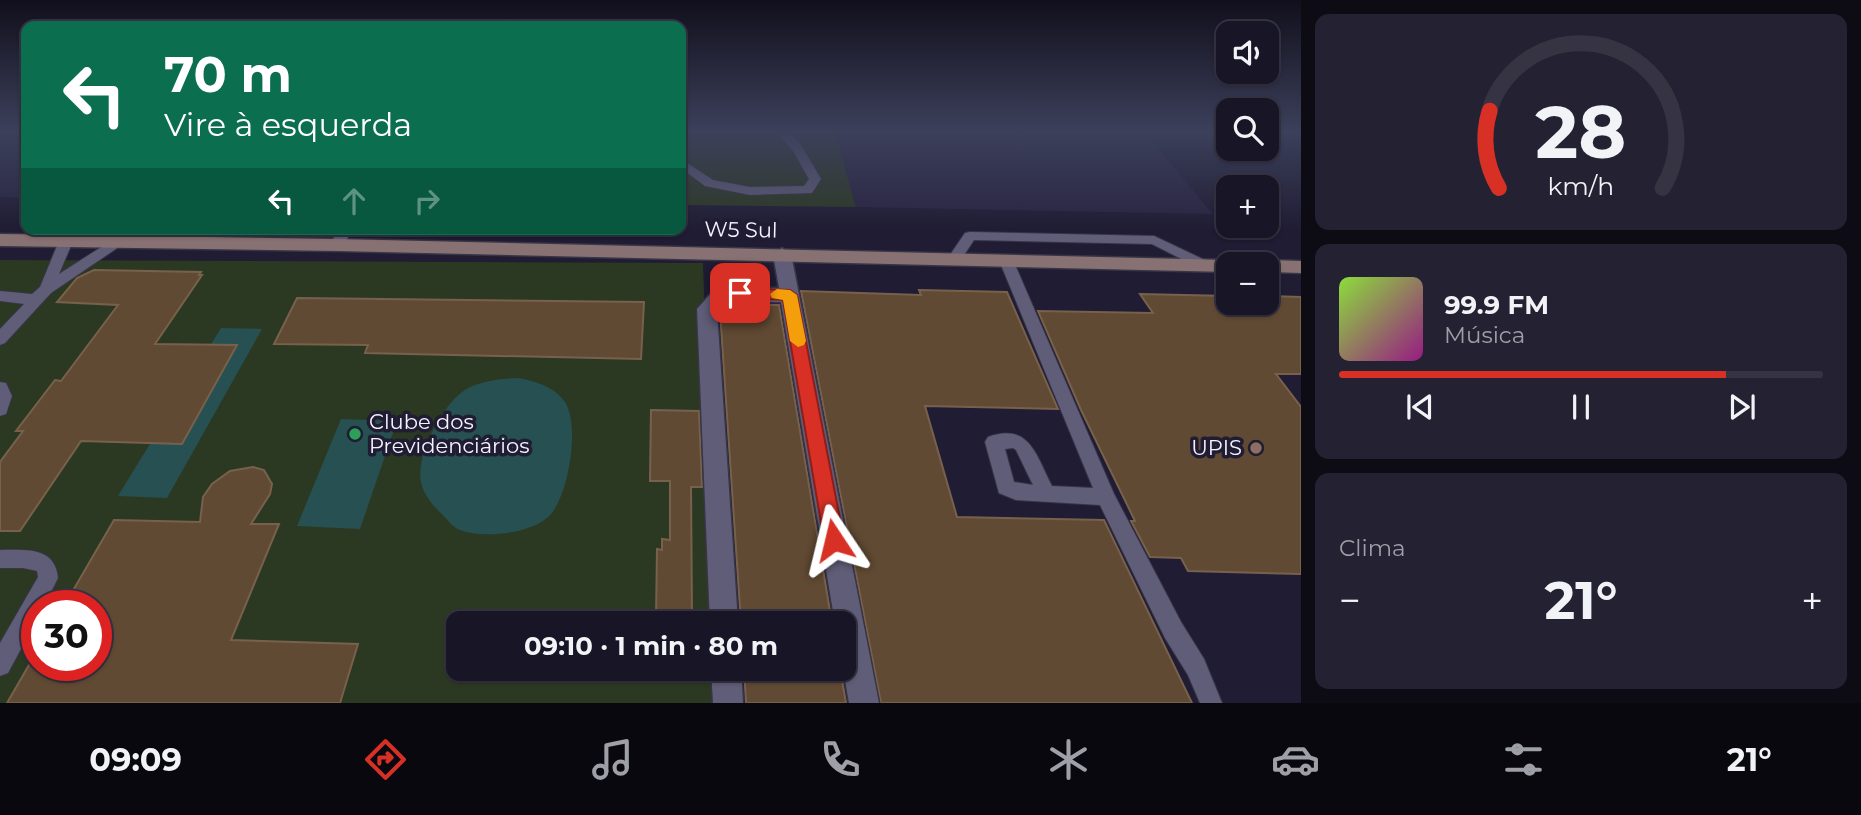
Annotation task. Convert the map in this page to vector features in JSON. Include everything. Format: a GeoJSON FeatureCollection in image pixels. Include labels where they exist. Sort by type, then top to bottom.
{"type":"FeatureCollection","features":[{"type":"Feature","properties":{"kind":"main road","name":"W5 Sul"},"geometry":{"type":"LineString","coordinates":[[0,240],[119,242],[341,237],[782,254],[1216,265]]}},
{"type":"Feature","properties":{"kind":"main road"},"geometry":{"type":"LineString","coordinates":[[1279,266],[1301,267]]}},
{"type":"Feature","properties":{"kind":"street"},"geometry":{"type":"LineString","coordinates":[[782,254],[864,703]]}},
{"type":"Feature","properties":{"kind":"street"},"geometry":{"type":"LineString","coordinates":[[723,611],[707,309],[721,295],[790,295]]}},
{"type":"Feature","properties":{"kind":"street"},"geometry":{"type":"LineString","coordinates":[[727,681],[728,703]]}},
{"type":"Feature","properties":{"kind":"lane"},"geometry":{"type":"LineString","coordinates":[[686,167],[709,183],[750,191],[808,190],[815,179],[807,165]]}},
{"type":"Feature","properties":{"kind":"lane"},"geometry":{"type":"LineString","coordinates":[[955,258],[970,236],[1154,240],[1204,265]]}},
{"type":"Feature","properties":{"kind":"lane"},"geometry":{"type":"LineString","coordinates":[[41,295],[66,242]]}},
{"type":"Feature","properties":{"kind":"lane"},"geometry":{"type":"LineString","coordinates":[[0,340],[41,295],[119,242]]}},
{"type":"Feature","properties":{"kind":"lane"},"geometry":{"type":"LineString","coordinates":[[1006,260],[1106,497],[1173,630],[1196,667],[1211,703]]}},
{"type":"Feature","properties":{"kind":"lane"},"geometry":{"type":"LineString","coordinates":[[0,296],[41,295]]}},
{"type":"Feature","properties":{"kind":"lane"},"geometry":{"type":"LineString","coordinates":[[0,388],[4,397],[0,409]]}},
{"type":"Feature","properties":{"kind":"lane"},"geometry":{"type":"LineString","coordinates":[[1046,494],[1106,497]]}},
{"type":"Feature","properties":{"kind":"lane"},"geometry":{"type":"LineString","coordinates":[[0,559],[37,560],[49,570],[48,578],[0,665]]}},
{"type":"Feature","properties":{"kind":"shaded area"},"geometry":{"type":"Polygon","coordinates":[[[0,165],[21,165],[21,198],[0,197],[0,165]]]}},
{"type":"Feature","properties":{"kind":"shaded area"},"geometry":{"type":"Polygon","coordinates":[[[686,165],[844,165],[856,207],[686,205],[686,165]]]}},
{"type":"Feature","properties":{"kind":"shaded area"},"geometry":{"type":"Polygon","coordinates":[[[844,165],[1172,165],[1213,214],[856,207],[844,165]]]}},
{"type":"Feature","properties":{"kind":"shaded area","name":"Clube dos Previdenciários"},"geometry":{"type":"Polygon","coordinates":[[[0,260],[703,263],[715,611],[446,611],[446,681],[717,681],[718,703],[0,703],[0,260]]]}},
{"type":"Feature","properties":{"kind":"shaded area"},"geometry":{"type":"Polygon","coordinates":[[[221,328],[262,329],[167,498],[118,496],[221,328]]]}},
{"type":"Feature","properties":{"kind":"shaded area"},"geometry":{"type":"Polygon","coordinates":[[[519,378],[550,388],[565,402],[572,426],[572,442],[563,491],[551,514],[533,526],[494,534],[460,530],[434,506],[422,486],[420,475],[425,449],[438,422],[462,392],[482,383],[519,378]]]}},
{"type":"Feature","properties":{"kind":"shaded area"},"geometry":{"type":"Polygon","coordinates":[[[341,419],[397,421],[360,529],[297,526],[341,419]]]}},
{"type":"Feature","properties":{"kind":"building"},"geometry":{"type":"Polygon","coordinates":[[[94,270],[201,272],[199,275],[202,275],[155,344],[237,345],[182,444],[81,441],[20,531],[0,531],[0,462],[23,431],[16,431],[55,380],[61,381],[118,305],[57,302],[77,278],[94,270]]]}},
{"type":"Feature","properties":{"kind":"building"},"geometry":{"type":"Polygon","coordinates":[[[919,290],[1007,292],[1058,409],[925,406],[957,517],[1104,520],[1192,703],[881,703],[801,291],[921,295],[919,290]]]}},
{"type":"Feature","properties":{"kind":"building"},"geometry":{"type":"Polygon","coordinates":[[[1140,294],[1216,296],[1216,315],[1279,315],[1279,296],[1301,297],[1301,374],[1276,374],[1301,407],[1301,574],[1188,571],[1181,558],[1150,557],[1131,521],[1135,521],[1081,410],[1038,311],[1153,313],[1140,294]]]}},
{"type":"Feature","properties":{"kind":"building"},"geometry":{"type":"Polygon","coordinates":[[[297,298],[644,302],[641,359],[365,353],[368,345],[274,344],[297,298]]]}},
{"type":"Feature","properties":{"kind":"building"},"geometry":{"type":"Polygon","coordinates":[[[727,305],[779,305],[830,611],[740,611],[720,312],[727,305]]]}},
{"type":"Feature","properties":{"kind":"building"},"geometry":{"type":"Polygon","coordinates":[[[651,410],[699,411],[702,487],[691,487],[692,611],[656,611],[657,549],[662,550],[662,539],[670,540],[670,481],[650,481],[651,410]]]}},
{"type":"Feature","properties":{"kind":"building"},"geometry":{"type":"Polygon","coordinates":[[[253,467],[264,470],[272,484],[270,494],[251,524],[279,524],[231,640],[358,644],[340,703],[7,703],[21,679],[21,681],[112,681],[112,590],[73,590],[114,520],[200,522],[203,497],[212,484],[230,471],[253,467]]]}},
{"type":"Feature","properties":{"kind":"building"},"geometry":{"type":"Polygon","coordinates":[[[745,681],[842,681],[846,703],[746,703],[745,681]]]}},
{"type":"Feature","properties":{"kind":"slow traffic"},"geometry":{"type":"LineString","coordinates":[[777,294],[790,295],[798,341]]}},
{"type":"Feature","properties":{"kind":"place","name":"Clube dos Previdenciários"},"geometry":{"type":"Point","coordinates":[355,434]}},
{"type":"Feature","properties":{"kind":"place","name":"UPIS"},"geometry":{"type":"Point","coordinates":[1256,448]}},
{"type":"Feature","properties":{"kind":"route"},"geometry":{"type":"LineString","coordinates":[[740,293],[790,295],[834,540]]}}]}
